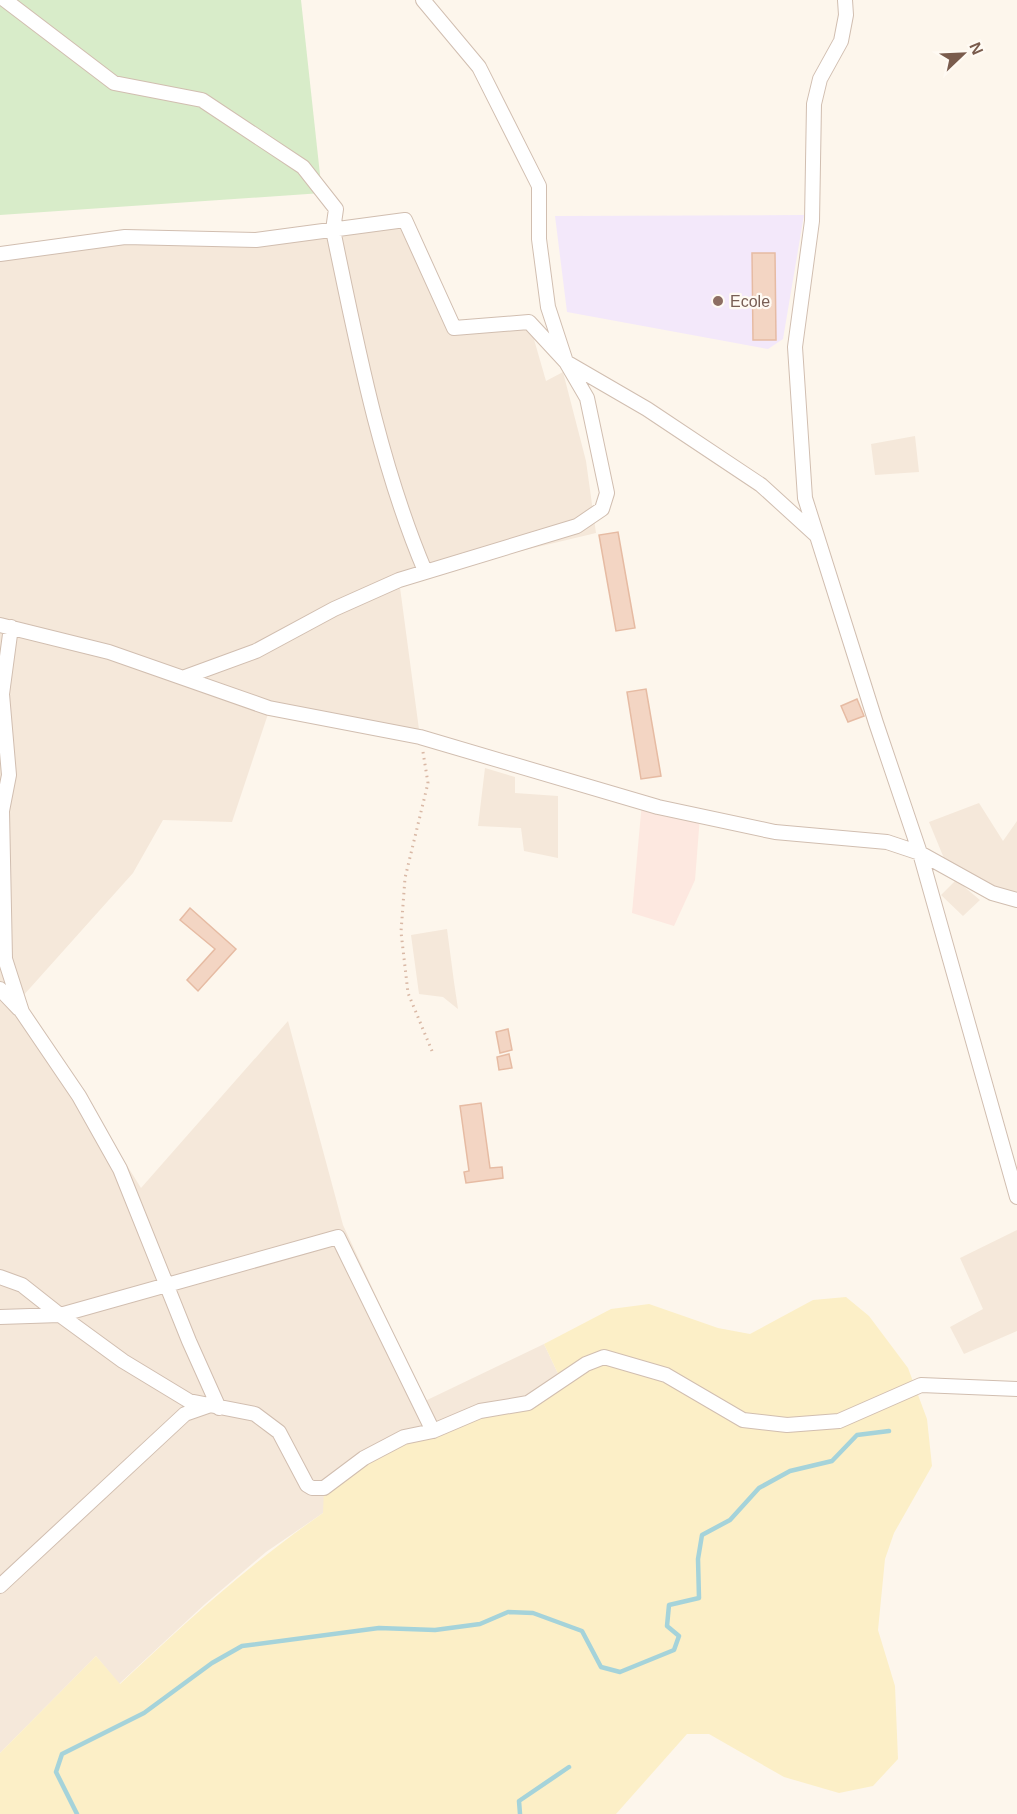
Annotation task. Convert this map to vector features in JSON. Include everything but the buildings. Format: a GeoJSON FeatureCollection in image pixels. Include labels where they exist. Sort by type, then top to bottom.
{"type":"FeatureCollection","features":[{"type":"Feature","properties":{"kind":"street"},"geometry":{"type":"LineString","coordinates":[[5,0],[114,83],[202,100],[303,167],[336,209],[333,230],[367,393],[402,517],[425,571]]}},
{"type":"Feature","properties":{"kind":"street"},"geometry":{"type":"LineString","coordinates":[[185,677],[256,651],[334,609],[399,580],[577,526],[602,509],[607,493],[587,398],[566,362],[548,307],[539,239],[539,186],[478,67],[423,0]]}},
{"type":"Feature","properties":{"kind":"street"},"geometry":{"type":"LineString","coordinates":[[845,0],[846,15],[841,41],[820,79],[814,104],[812,221],[795,347],[805,498],[921,853],[1017,1197]]}},
{"type":"Feature","properties":{"kind":"street"},"geometry":{"type":"LineString","coordinates":[[0,254],[125,237],[256,240],[405,220],[454,328],[529,322],[566,362],[647,409],[761,485],[817,537]]}},
{"type":"Feature","properties":{"kind":"street"},"geometry":{"type":"LineString","coordinates":[[22,1012],[5,958],[2,811],[9,775],[3,733],[5,626],[109,652],[269,708],[420,737],[658,807],[775,832],[887,842],[921,853],[992,893],[1017,900]]}},
{"type":"Feature","properties":{"kind":"street"},"geometry":{"type":"LineString","coordinates":[[0,989],[22,1012],[79,1096],[120,1169],[214,1407]]}},
{"type":"Feature","properties":{"kind":"street"},"geometry":{"type":"LineString","coordinates":[[0,1317],[60,1315],[168,1287],[338,1237],[434,1431]]}},
{"type":"Feature","properties":{"kind":"street"},"geometry":{"type":"LineString","coordinates":[[0,1277],[22,1285],[60,1315],[149,1377],[189,1401],[255,1414],[279,1432],[307,1485],[312,1488],[324,1488],[364,1458],[404,1437],[434,1431],[480,1411],[528,1403],[586,1364],[604,1357],[666,1375],[743,1420],[787,1425],[839,1421],[921,1385],[1017,1389]]}},
{"type":"Feature","properties":{"kind":"street"},"geometry":{"type":"LineString","coordinates":[[0,1586],[185,1414],[214,1407]]}},
{"type":"Feature","properties":{"kind":"path"},"geometry":{"type":"LineString","coordinates":[[420,737],[428,783],[405,878],[401,932],[408,993],[432,1051]]}},
{"type":"Feature","properties":{"kind":"shaded area"},"geometry":{"type":"Polygon","coordinates":[[[804,215],[783,339],[768,349],[567,312],[555,216],[804,215]]]}},
{"type":"Feature","properties":{"kind":"shaded area"},"geometry":{"type":"Polygon","coordinates":[[[405,220],[454,327],[529,322],[546,381],[563,372],[586,461],[596,533],[399,580],[420,737],[270,708],[232,822],[163,820],[133,873],[22,997],[141,1188],[288,1021],[343,1225],[425,1401],[544,1344],[561,1380],[323,1513],[266,1552],[205,1604],[119,1684],[96,1656],[0,1753],[0,254],[125,237],[256,240],[405,220]]]}},
{"type":"Feature","properties":{"kind":"shaded area"},"geometry":{"type":"Polygon","coordinates":[[[915,436],[919,472],[875,475],[871,444],[915,436]]]}},
{"type":"Feature","properties":{"kind":"shaded area"},"geometry":{"type":"Polygon","coordinates":[[[485,768],[515,777],[515,793],[558,796],[558,858],[524,851],[521,828],[478,826],[485,768]]]}},
{"type":"Feature","properties":{"kind":"shaded area"},"geometry":{"type":"Polygon","coordinates":[[[642,802],[700,816],[695,880],[674,926],[632,913],[642,802]]]}},
{"type":"Feature","properties":{"kind":"shaded area"},"geometry":{"type":"Polygon","coordinates":[[[979,803],[1003,841],[1017,821],[1017,900],[948,868],[929,822],[979,803]]]}},
{"type":"Feature","properties":{"kind":"shaded area"},"geometry":{"type":"Polygon","coordinates":[[[956,880],[980,900],[963,916],[941,895],[956,880]]]}},
{"type":"Feature","properties":{"kind":"shaded area"},"geometry":{"type":"Polygon","coordinates":[[[447,929],[458,1009],[443,997],[419,994],[411,935],[447,929]]]}},
{"type":"Feature","properties":{"kind":"shaded area"},"geometry":{"type":"Polygon","coordinates":[[[1017,1230],[1017,1331],[964,1354],[950,1327],[983,1309],[960,1258],[1017,1230]]]}},
{"type":"Feature","properties":{"kind":"green space"},"geometry":{"type":"Polygon","coordinates":[[[0,0],[301,0],[322,193],[0,215],[0,0]]]}},
{"type":"Feature","properties":{"kind":"sand"},"geometry":{"type":"Polygon","coordinates":[[[846,1297],[869,1316],[908,1368],[927,1419],[932,1466],[894,1533],[885,1559],[878,1630],[895,1686],[898,1759],[873,1786],[839,1793],[784,1777],[709,1734],[687,1734],[616,1814],[0,1814],[0,1753],[96,1656],[120,1684],[218,1595],[323,1513],[324,1488],[404,1437],[528,1403],[561,1380],[544,1344],[611,1309],[649,1304],[718,1328],[750,1334],[813,1300],[846,1297]]]}},
{"type":"Feature","properties":{"kind":"waterway"},"geometry":{"type":"LineString","coordinates":[[77,1814],[56,1772],[62,1754],[144,1713],[212,1663],[242,1646],[379,1628],[435,1630],[480,1624],[508,1612],[533,1613],[582,1631],[601,1667],[620,1672],[674,1650],[679,1636],[667,1626],[669,1605],[699,1598],[698,1559],[702,1535],[730,1520],[759,1488],[790,1471],[832,1461],[857,1435],[889,1431]]}},
{"type":"Feature","properties":{"kind":"waterway"},"geometry":{"type":"LineString","coordinates":[[520,1814],[519,1801],[569,1767]]}},
{"type":"Feature","properties":{"kind":"place","name":"Ecole"},"geometry":{"type":"Point","coordinates":[718,301]}}]}
